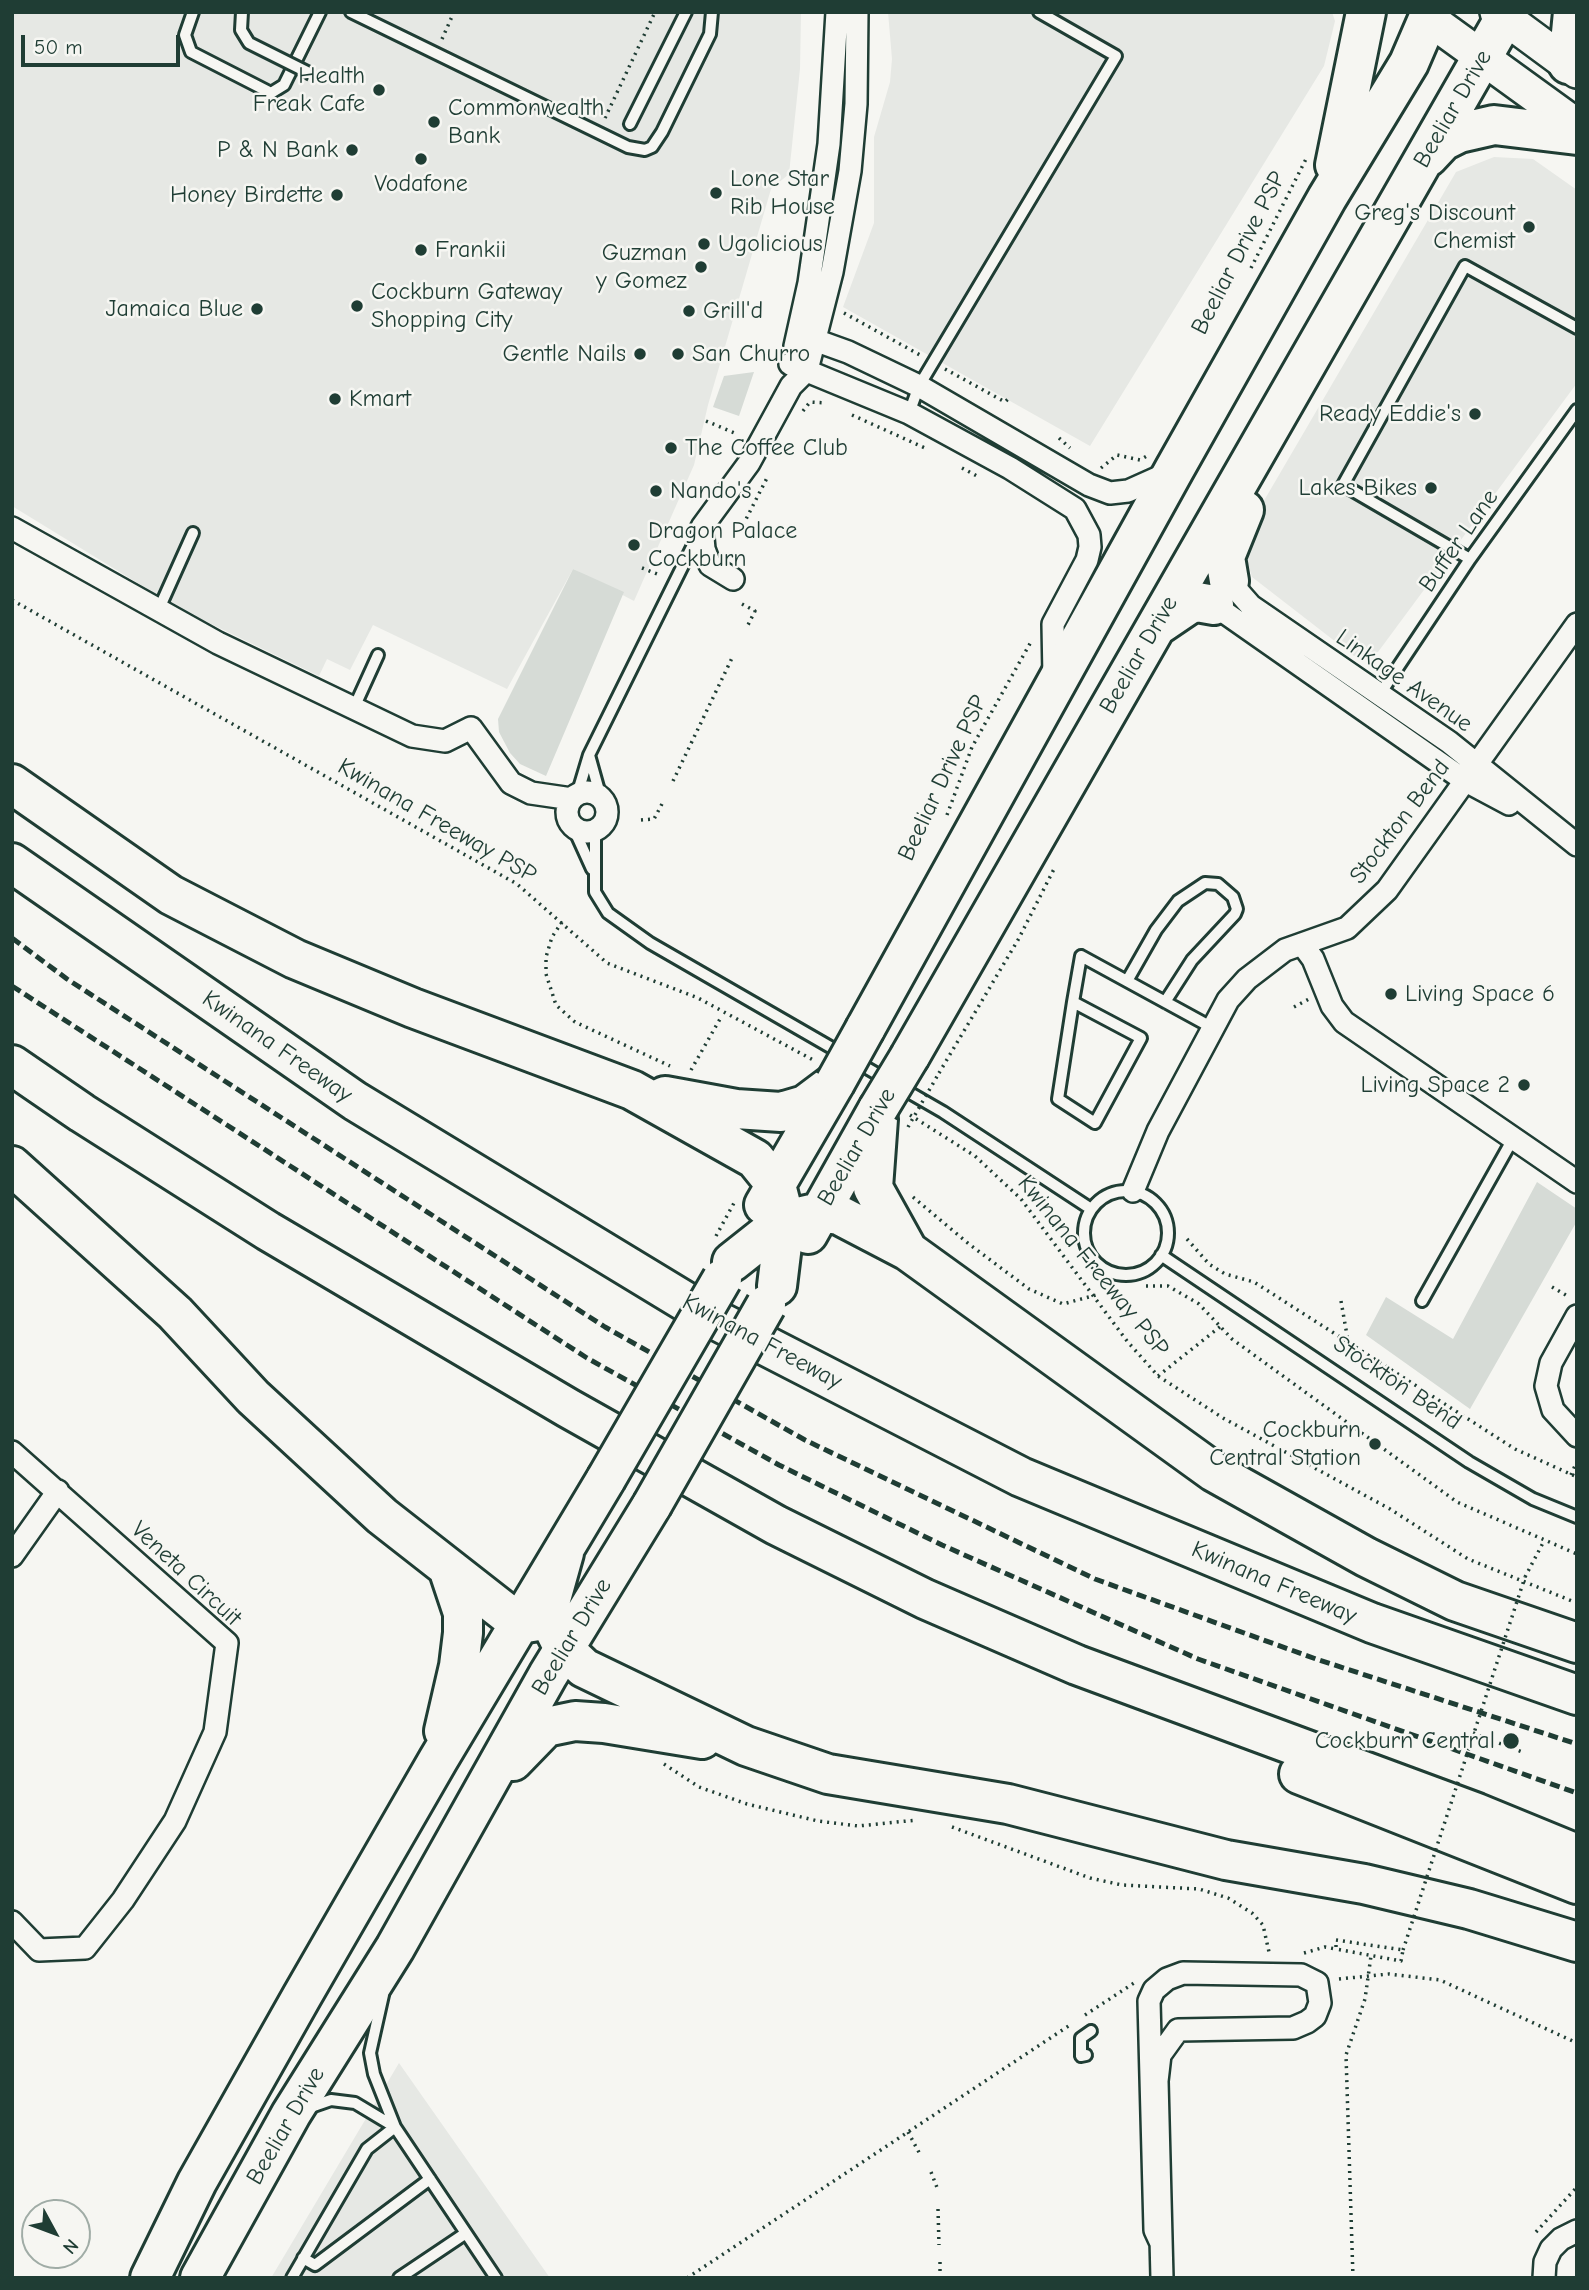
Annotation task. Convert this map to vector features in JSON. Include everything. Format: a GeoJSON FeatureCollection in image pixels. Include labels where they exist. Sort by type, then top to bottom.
{"type":"FeatureCollection","features":[{"type":"Feature","properties":{"kind":"highway"},"geometry":{"type":"LineString","coordinates":[[1327,198],[1366,12]]}},
{"type":"Feature","properties":{"kind":"highway"},"geometry":{"type":"LineString","coordinates":[[1572,68],[1573,12]]}},
{"type":"Feature","properties":{"kind":"highway","name":"Beeliar Drive"},"geometry":{"type":"LineString","coordinates":[[200,2278],[291,2114],[395,1948],[484,1791],[546,1631],[564,1553],[607,1479],[722,1261],[794,1206],[898,1117],[1155,628],[1483,57],[1503,14]]}},
{"type":"Feature","properties":{"kind":"highway","name":"Beeliar Drive"},"geometry":{"type":"LineString","coordinates":[[150,2278],[197,2182],[438,1760],[546,1631],[603,1586],[771,1296],[830,1075],[865,1029],[1054,690],[1162,462],[1409,63],[1429,15]]}},
{"type":"Feature","properties":{"kind":"highway"},"geometry":{"type":"LineString","coordinates":[[1422,163],[1443,141],[1460,133],[1494,125],[1577,135]]}},
{"type":"Feature","properties":{"kind":"highway"},"geometry":{"type":"LineString","coordinates":[[1155,628],[1179,609],[1222,593],[1228,545],[1246,504],[1273,421]]}},
{"type":"Feature","properties":{"kind":"highway"},"geometry":{"type":"LineString","coordinates":[[12,784],[171,895],[295,959],[425,1013],[632,1090],[755,1159],[794,1206],[839,1215],[908,1251],[1214,1472],[1366,1557],[1455,1601],[1577,1643]]}},
{"type":"Feature","properties":{"kind":"highway","name":"Kwinana Freeway"},"geometry":{"type":"LineString","coordinates":[[12,863],[355,1101],[714,1319],[1021,1477],[1372,1623],[1577,1695]]}},
{"type":"Feature","properties":{"kind":"highway"},"geometry":{"type":"LineString","coordinates":[[12,1065],[82,1114],[268,1231],[580,1415],[776,1525],[925,1599],[1077,1665],[1477,1813],[1577,1854]]}},
{"type":"Feature","properties":{"kind":"highway"},"geometry":{"type":"LineString","coordinates":[[632,1090],[736,1109],[781,1112],[805,1105],[830,1075]]}},
{"type":"Feature","properties":{"kind":"highway"},"geometry":{"type":"LineString","coordinates":[[898,1117],[873,1188],[908,1251]]}},
{"type":"Feature","properties":{"kind":"highway"},"geometry":{"type":"LineString","coordinates":[[12,1166],[176,1313],[253,1398],[382,1516],[448,1568],[546,1631],[584,1668],[746,1746],[828,1774],[1008,1804],[1226,1860],[1364,1884],[1469,1909],[1577,1942]]}},
{"type":"Feature","properties":{"kind":"highway"},"geometry":{"type":"LineString","coordinates":[[438,1760],[459,1666],[463,1633],[464,1613],[448,1568]]}},
{"type":"Feature","properties":{"kind":"highway"},"geometry":{"type":"LineString","coordinates":[[1077,1665],[1150,1711],[1327,1786],[1577,1884]]}},
{"type":"Feature","properties":{"kind":"highway"},"geometry":{"type":"LineString","coordinates":[[484,1791],[547,1727],[575,1721],[604,1723],[746,1746]]}},
{"type":"Feature","properties":{"kind":"main road"},"geometry":{"type":"LineString","coordinates":[[1503,14],[1572,68]]}},
{"type":"Feature","properties":{"kind":"main road"},"geometry":{"type":"LineString","coordinates":[[1429,15],[1577,126]]}},
{"type":"Feature","properties":{"kind":"street"},"geometry":{"type":"LineString","coordinates":[[807,337],[836,72],[837,12]]}},
{"type":"Feature","properties":{"kind":"street"},"geometry":{"type":"LineString","coordinates":[[733,579],[710,565],[704,549],[702,527],[750,463],[791,386],[834,261],[849,171],[856,104],[857,12]]}},
{"type":"Feature","properties":{"kind":"street"},"geometry":{"type":"LineString","coordinates":[[807,337],[919,386],[1089,485],[1110,493],[1142,487],[1162,462]]}},
{"type":"Feature","properties":{"kind":"street"},"geometry":{"type":"LineString","coordinates":[[798,367],[909,413],[1075,509],[1089,535],[1087,560],[1053,624],[1054,690]]}},
{"type":"Feature","properties":{"kind":"street"},"geometry":{"type":"LineString","coordinates":[[12,528],[158,611],[353,710],[428,741],[452,740],[471,728],[511,783],[572,809],[584,832],[595,831],[606,817],[601,798],[589,793],[572,809]]}},
{"type":"Feature","properties":{"kind":"street","name":"Linkage Avenue"},"geometry":{"type":"LineString","coordinates":[[1222,593],[1251,606],[1378,697],[1440,736],[1470,772]]}},
{"type":"Feature","properties":{"kind":"street","name":"Linkage Avenue"},"geometry":{"type":"LineString","coordinates":[[1222,593],[1470,772],[1577,845]]}},
{"type":"Feature","properties":{"kind":"street","name":"Stockton Bend"},"geometry":{"type":"LineString","coordinates":[[1133,1191],[1158,1130],[1211,1027],[1228,1000],[1247,979],[1285,950],[1347,928],[1387,890],[1470,772],[1575,631]]}},
{"type":"Feature","properties":{"kind":"street"},"geometry":{"type":"LineString","coordinates":[[1302,944],[1313,959],[1332,1006],[1344,1022],[1450,1098],[1514,1137],[1577,1182]]}},
{"type":"Feature","properties":{"kind":"street"},"geometry":{"type":"LineString","coordinates":[[1575,1308],[1551,1363],[1546,1386],[1553,1410],[1577,1436]]}},
{"type":"Feature","properties":{"kind":"street","name":"Veneta Circuit"},"geometry":{"type":"LineString","coordinates":[[12,1452],[227,1643],[215,1732],[175,1821],[124,1900],[85,1948],[39,1950],[12,1922]]}},
{"type":"Feature","properties":{"kind":"street"},"geometry":{"type":"LineString","coordinates":[[12,1556],[58,1491]]}},
{"type":"Feature","properties":{"kind":"street"},"geometry":{"type":"LineString","coordinates":[[1161,2243],[1155,2230],[1154,2205],[1149,2001],[1154,1990],[1167,1979],[1183,1973],[1301,1975],[1317,1983],[1321,1992],[1320,2003],[1315,2016],[1307,2022],[1293,2028],[1191,2027],[1178,2030],[1160,2055],[1157,2081],[1162,2278]]}},
{"type":"Feature","properties":{"kind":"street"},"geometry":{"type":"LineString","coordinates":[[1544,2278],[1545,2262],[1551,2249],[1561,2238],[1577,2231]]}},
{"type":"Feature","properties":{"kind":"lane"},"geometry":{"type":"LineString","coordinates":[[193,12],[185,35],[191,52],[271,93],[284,86],[320,12]]}},
{"type":"Feature","properties":{"kind":"lane"},"geometry":{"type":"LineString","coordinates":[[242,12],[241,30],[249,43],[311,74]]}},
{"type":"Feature","properties":{"kind":"lane"},"geometry":{"type":"LineString","coordinates":[[351,12],[628,147],[645,150],[658,140],[710,34],[712,12]]}},
{"type":"Feature","properties":{"kind":"lane"},"geometry":{"type":"LineString","coordinates":[[631,124],[686,12]]}},
{"type":"Feature","properties":{"kind":"lane"},"geometry":{"type":"LineString","coordinates":[[909,413],[919,386],[1116,56],[1040,12]]}},
{"type":"Feature","properties":{"kind":"lane"},"geometry":{"type":"LineString","coordinates":[[1471,559],[1343,485],[1465,266],[1577,328]]}},
{"type":"Feature","properties":{"kind":"lane","name":"Buffer Lane"},"geometry":{"type":"LineString","coordinates":[[1378,697],[1471,559],[1577,410]]}},
{"type":"Feature","properties":{"kind":"lane"},"geometry":{"type":"LineString","coordinates":[[593,872],[572,809],[589,755],[702,527]]}},
{"type":"Feature","properties":{"kind":"lane"},"geometry":{"type":"LineString","coordinates":[[158,611],[193,533]]}},
{"type":"Feature","properties":{"kind":"lane"},"geometry":{"type":"LineString","coordinates":[[353,710],[378,656]]}},
{"type":"Feature","properties":{"kind":"lane"},"geometry":{"type":"LineString","coordinates":[[589,755],[601,798]]}},
{"type":"Feature","properties":{"kind":"lane"},"geometry":{"type":"LineString","coordinates":[[595,831],[595,892],[608,913],[629,929],[943,1111],[1091,1209]]}},
{"type":"Feature","properties":{"kind":"lane"},"geometry":{"type":"LineString","coordinates":[[1127,981],[1156,930],[1178,901],[1205,883],[1217,884],[1233,897],[1237,909],[1235,915],[1192,960],[1165,1002]]}},
{"type":"Feature","properties":{"kind":"lane"},"geometry":{"type":"LineString","coordinates":[[1073,1002],[1141,1038],[1095,1122],[1058,1099],[1073,1002],[1081,956],[1211,1027]]}},
{"type":"Feature","properties":{"kind":"lane"},"geometry":{"type":"LineString","coordinates":[[1422,1301],[1514,1137]]}},
{"type":"Feature","properties":{"kind":"lane"},"geometry":{"type":"LineString","coordinates":[[1133,1191],[1146,1196],[1164,1216],[1168,1229],[1161,1255],[1140,1272],[1128,1275],[1102,1268],[1093,1259],[1083,1234],[1091,1209],[1110,1194],[1133,1191]]}},
{"type":"Feature","properties":{"kind":"lane","name":"Stockton Bend"},"geometry":{"type":"LineString","coordinates":[[1161,1255],[1469,1462],[1533,1499],[1577,1517]]}},
{"type":"Feature","properties":{"kind":"lane"},"geometry":{"type":"LineString","coordinates":[[395,1948],[370,2053],[374,2074],[395,2127],[496,2278]]}},
{"type":"Feature","properties":{"kind":"lane"},"geometry":{"type":"LineString","coordinates":[[1086,2055],[1081,2056],[1081,2038],[1091,2031]]}},
{"type":"Feature","properties":{"kind":"lane"},"geometry":{"type":"LineString","coordinates":[[291,2114],[331,2100],[355,2102],[395,2127]]}},
{"type":"Feature","properties":{"kind":"lane"},"geometry":{"type":"LineString","coordinates":[[292,2278],[367,2149],[395,2127]]}},
{"type":"Feature","properties":{"kind":"lane"},"geometry":{"type":"LineString","coordinates":[[315,2265],[430,2179]]}},
{"type":"Feature","properties":{"kind":"lane"},"geometry":{"type":"LineString","coordinates":[[399,2278],[466,2233]]}},
{"type":"Feature","properties":{"kind":"lane"},"geometry":{"type":"LineString","coordinates":[[303,2258],[315,2265],[319,2278]]}},
{"type":"Feature","properties":{"kind":"path"},"geometry":{"type":"LineString","coordinates":[[605,118],[655,12]]}},
{"type":"Feature","properties":{"kind":"path","name":"Beeliar Drive PSP"},"geometry":{"type":"LineString","coordinates":[[1246,278],[1307,156]]}},
{"type":"Feature","properties":{"kind":"path"},"geometry":{"type":"LineString","coordinates":[[834,308],[1005,402],[1008,399]]}},
{"type":"Feature","properties":{"kind":"path"},"geometry":{"type":"LineString","coordinates":[[802,413],[810,402],[825,402],[837,408]]}},
{"type":"Feature","properties":{"kind":"path"},"geometry":{"type":"LineString","coordinates":[[850,414],[926,449]]}},
{"type":"Feature","properties":{"kind":"path"},"geometry":{"type":"LineString","coordinates":[[706,421],[737,434]]}},
{"type":"Feature","properties":{"kind":"path"},"geometry":{"type":"LineString","coordinates":[[1099,469],[1116,455],[1162,462]]}},
{"type":"Feature","properties":{"kind":"path"},"geometry":{"type":"LineString","coordinates":[[960,467],[981,478]]}},
{"type":"Feature","properties":{"kind":"path"},"geometry":{"type":"LineString","coordinates":[[740,531],[771,470]]}},
{"type":"Feature","properties":{"kind":"path"},"geometry":{"type":"LineString","coordinates":[[642,568],[661,575]]}},
{"type":"Feature","properties":{"kind":"path","name":"Kwinana Freeway PSP"},"geometry":{"type":"LineString","coordinates":[[12,600],[517,884],[618,970],[698,998],[830,1075]]}},
{"type":"Feature","properties":{"kind":"path"},"geometry":{"type":"LineString","coordinates":[[742,604],[755,611],[746,629]]}},
{"type":"Feature","properties":{"kind":"path","name":"Beeliar Drive PSP"},"geometry":{"type":"LineString","coordinates":[[942,827],[972,747],[1033,639]]}},
{"type":"Feature","properties":{"kind":"path"},"geometry":{"type":"LineString","coordinates":[[673,781],[733,656]]}},
{"type":"Feature","properties":{"kind":"path"},"geometry":{"type":"LineString","coordinates":[[641,820],[654,819],[663,802]]}},
{"type":"Feature","properties":{"kind":"path"},"geometry":{"type":"LineString","coordinates":[[562,922],[552,937],[546,957],[546,974],[556,1005],[575,1022],[676,1069]]}},
{"type":"Feature","properties":{"kind":"path"},"geometry":{"type":"LineString","coordinates":[[688,1074],[720,1019]]}},
{"type":"Feature","properties":{"kind":"path"},"geometry":{"type":"LineString","coordinates":[[904,1139],[898,1117],[925,1064]]}},
{"type":"Feature","properties":{"kind":"path","name":"Kwinana Freeway PSP"},"geometry":{"type":"LineString","coordinates":[[898,1117],[975,1156],[996,1174],[1037,1217],[1127,1341],[1158,1376],[1223,1418],[1390,1508],[1468,1559],[1577,1603]]}},
{"type":"Feature","properties":{"kind":"path"},"geometry":{"type":"LineString","coordinates":[[906,1192],[1029,1289],[1063,1304],[1096,1295]]}},
{"type":"Feature","properties":{"kind":"path"},"geometry":{"type":"LineString","coordinates":[[722,1261],[738,1196]]}},
{"type":"Feature","properties":{"kind":"path"},"geometry":{"type":"LineString","coordinates":[[1187,1239],[1209,1264],[1225,1274],[1254,1282],[1515,1449],[1577,1477]]}},
{"type":"Feature","properties":{"kind":"path"},"geometry":{"type":"LineString","coordinates":[[1146,1286],[1168,1286],[1199,1304],[1232,1339],[1457,1502],[1577,1554]]}},
{"type":"Feature","properties":{"kind":"path"},"geometry":{"type":"LineString","coordinates":[[1552,1287],[1575,1308]]}},
{"type":"Feature","properties":{"kind":"path"},"geometry":{"type":"LineString","coordinates":[[1341,1301],[1348,1341]]}},
{"type":"Feature","properties":{"kind":"path"},"geometry":{"type":"LineString","coordinates":[[1158,1376],[1221,1326]]}},
{"type":"Feature","properties":{"kind":"path"},"geometry":{"type":"LineString","coordinates":[[1571,1475],[1577,1461]]}},
{"type":"Feature","properties":{"kind":"path"},"geometry":{"type":"LineString","coordinates":[[1299,1953],[1325,1947],[1401,1961],[1525,1577],[1544,1541]]}},
{"type":"Feature","properties":{"kind":"path"},"geometry":{"type":"LineString","coordinates":[[1473,1733],[1525,1753]]}},
{"type":"Feature","properties":{"kind":"path"},"geometry":{"type":"LineString","coordinates":[[661,1762],[699,1787],[747,1804],[818,1821],[858,1826],[926,1822]]}},
{"type":"Feature","properties":{"kind":"path"},"geometry":{"type":"LineString","coordinates":[[946,1825],[1090,1878],[1122,1885],[1199,1889],[1228,1898],[1252,1913],[1263,1925],[1269,1952],[1279,1952]]}},
{"type":"Feature","properties":{"kind":"path"},"geometry":{"type":"LineString","coordinates":[[1336,1949],[1336,1940],[1403,1950]]}},
{"type":"Feature","properties":{"kind":"path"},"geometry":{"type":"LineString","coordinates":[[1353,2278],[1346,2055],[1365,1999],[1371,1956]]}},
{"type":"Feature","properties":{"kind":"path"},"geometry":{"type":"LineString","coordinates":[[1367,1976],[1389,1974],[1454,1984],[1577,2043]]}},
{"type":"Feature","properties":{"kind":"path"},"geometry":{"type":"LineString","coordinates":[[687,2278],[1144,1978]]}},
{"type":"Feature","properties":{"kind":"path"},"geometry":{"type":"LineString","coordinates":[[908,2132],[921,2156]]}},
{"type":"Feature","properties":{"kind":"path"},"geometry":{"type":"LineString","coordinates":[[931,2172],[938,2190]]}},
{"type":"Feature","properties":{"kind":"path"},"geometry":{"type":"LineString","coordinates":[[938,2209],[939,2245]]}},
{"type":"Feature","properties":{"kind":"path"},"geometry":{"type":"LineString","coordinates":[[940,2262],[940,2278]]}},
{"type":"Feature","properties":{"kind":"shaded area","name":"Cockburn Gateway Shopping City"},"geometry":{"type":"Polygon","coordinates":[[[12,12],[801,12],[800,69],[789,174],[771,189],[708,405],[694,465],[634,601],[573,569],[507,689],[373,625],[350,670],[327,659],[319,676],[180,609],[12,506],[12,12]]]}},
{"type":"Feature","properties":{"kind":"shaded area"},"geometry":{"type":"Polygon","coordinates":[[[888,12],[1332,12],[1335,21],[1324,66],[1090,446],[843,307],[874,223],[874,137],[890,82],[892,59],[888,12]]]}},
{"type":"Feature","properties":{"kind":"shaded area"},"geometry":{"type":"Polygon","coordinates":[[[1494,157],[1533,159],[1577,190],[1577,383],[1378,652],[1354,656],[1252,577],[1241,540],[1456,172],[1494,157]]]}},
{"type":"Feature","properties":{"kind":"shaded area"},"geometry":{"type":"Polygon","coordinates":[[[754,372],[739,416],[713,407],[724,376],[754,372]]]}},
{"type":"Feature","properties":{"kind":"shaded area"},"geometry":{"type":"Polygon","coordinates":[[[573,569],[624,592],[546,776],[520,764],[510,753],[499,732],[498,719],[573,569]]]}},
{"type":"Feature","properties":{"kind":"shaded area"},"geometry":{"type":"Polygon","coordinates":[[[1537,1182],[1577,1209],[1577,1221],[1470,1409],[1366,1335],[1386,1297],[1453,1339],[1537,1182]]]}},
{"type":"Feature","properties":{"kind":"shaded area"},"geometry":{"type":"Polygon","coordinates":[[[399,2063],[550,2278],[271,2278],[399,2063]]]}},
{"type":"Feature","properties":{"kind":"railway"},"geometry":{"type":"LineString","coordinates":[[12,938],[67,979],[605,1327],[805,1440],[1095,1579],[1316,1659],[1577,1744]]}},
{"type":"Feature","properties":{"kind":"railway"},"geometry":{"type":"LineString","coordinates":[[12,986],[587,1358],[779,1465],[942,1545],[1198,1659],[1577,1793]]}},
{"type":"Feature","properties":{"kind":"place","name":"Health Freak Cafe"},"geometry":{"type":"Point","coordinates":[379,90]}},
{"type":"Feature","properties":{"kind":"place","name":"Commonwealth Bank"},"geometry":{"type":"Point","coordinates":[434,122]}},
{"type":"Feature","properties":{"kind":"place","name":"P & N Bank"},"geometry":{"type":"Point","coordinates":[352,150]}},
{"type":"Feature","properties":{"kind":"place","name":"Vodafone"},"geometry":{"type":"Point","coordinates":[421,159]}},
{"type":"Feature","properties":{"kind":"place","name":"Lone Star Rib House"},"geometry":{"type":"Point","coordinates":[716,193]}},
{"type":"Feature","properties":{"kind":"place","name":"Honey Birdette"},"geometry":{"type":"Point","coordinates":[337,195]}},
{"type":"Feature","properties":{"kind":"place","name":"Greg's Discount Chemist"},"geometry":{"type":"Point","coordinates":[1529,227]}},
{"type":"Feature","properties":{"kind":"place","name":"Ugolicious"},"geometry":{"type":"Point","coordinates":[704,244]}},
{"type":"Feature","properties":{"kind":"place","name":"Frankii"},"geometry":{"type":"Point","coordinates":[421,250]}},
{"type":"Feature","properties":{"kind":"place","name":"Guzman y Gomez"},"geometry":{"type":"Point","coordinates":[701,267]}},
{"type":"Feature","properties":{"kind":"place","name":"Cockburn Gateway Shopping City"},"geometry":{"type":"Point","coordinates":[357,306]}},
{"type":"Feature","properties":{"kind":"place","name":"Jamaica Blue"},"geometry":{"type":"Point","coordinates":[257,309]}},
{"type":"Feature","properties":{"kind":"place","name":"Grill'd"},"geometry":{"type":"Point","coordinates":[689,311]}},
{"type":"Feature","properties":{"kind":"place","name":"Gentle Nails"},"geometry":{"type":"Point","coordinates":[640,354]}},
{"type":"Feature","properties":{"kind":"place","name":"San Churro"},"geometry":{"type":"Point","coordinates":[678,354]}},
{"type":"Feature","properties":{"kind":"place","name":"Kmart"},"geometry":{"type":"Point","coordinates":[335,399]}},
{"type":"Feature","properties":{"kind":"place","name":"Ready Eddie's"},"geometry":{"type":"Point","coordinates":[1475,414]}},
{"type":"Feature","properties":{"kind":"place","name":"The Coffee Club"},"geometry":{"type":"Point","coordinates":[671,448]}},
{"type":"Feature","properties":{"kind":"place","name":"Lakes Bikes"},"geometry":{"type":"Point","coordinates":[1431,488]}},
{"type":"Feature","properties":{"kind":"place","name":"Nando's"},"geometry":{"type":"Point","coordinates":[656,491]}},
{"type":"Feature","properties":{"kind":"place","name":"Dragon Palace Cockburn"},"geometry":{"type":"Point","coordinates":[634,545]}},
{"type":"Feature","properties":{"kind":"place","name":"Living Space 6"},"geometry":{"type":"Point","coordinates":[1391,994]}},
{"type":"Feature","properties":{"kind":"place","name":"Living Space 2"},"geometry":{"type":"Point","coordinates":[1524,1085]}},
{"type":"Feature","properties":{"kind":"place","name":"Cockburn Central Station"},"geometry":{"type":"Point","coordinates":[1375,1444]}},
{"type":"Feature","properties":{"kind":"place","name":"Cockburn Central"},"geometry":{"type":"Point","coordinates":[1511,1741]}}]}
